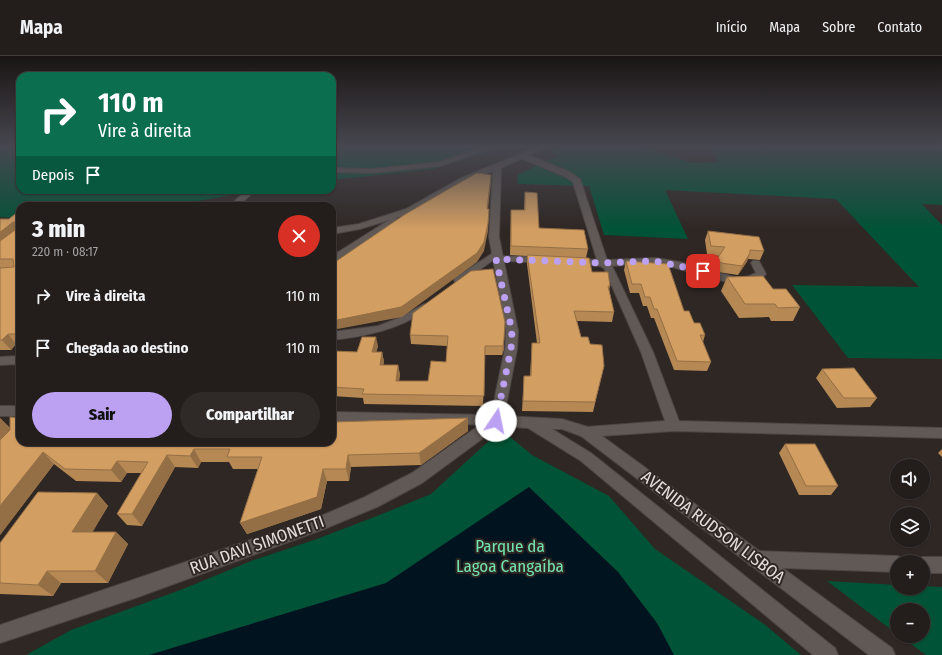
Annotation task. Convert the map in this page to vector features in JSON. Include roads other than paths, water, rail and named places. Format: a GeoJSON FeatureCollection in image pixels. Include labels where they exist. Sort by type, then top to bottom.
{"type":"FeatureCollection","features":[{"type":"Feature","properties":{"kind":"street"},"geometry":{"type":"LineString","coordinates":[[336,257],[409,211],[464,180],[479,174]]}},
{"type":"Feature","properties":{"kind":"street"},"geometry":{"type":"LineString","coordinates":[[496,174],[494,199],[496,256],[512,331],[511,349],[496,421]]}},
{"type":"Feature","properties":{"kind":"street"},"geometry":{"type":"LineString","coordinates":[[567,174],[577,181],[603,263],[608,267],[647,352],[674,426]]}},
{"type":"Feature","properties":{"kind":"street"},"geometry":{"type":"LineString","coordinates":[[238,202],[248,194]]}},
{"type":"Feature","properties":{"kind":"street"},"geometry":{"type":"LineString","coordinates":[[336,231],[360,226],[409,211]]}},
{"type":"Feature","properties":{"kind":"street"},"geometry":{"type":"LineString","coordinates":[[450,287],[496,256],[552,260]]}},
{"type":"Feature","properties":{"kind":"street"},"geometry":{"type":"LineString","coordinates":[[567,261],[603,263],[655,261],[680,265],[738,281],[752,279],[761,274],[756,263]]}},
{"type":"Feature","properties":{"kind":"street"},"geometry":{"type":"LineString","coordinates":[[336,336],[371,332],[396,325],[407,320],[434,298]]}},
{"type":"Feature","properties":{"kind":"street"},"geometry":{"type":"LineString","coordinates":[[0,361],[16,360]]}},
{"type":"Feature","properties":{"kind":"street"},"geometry":{"type":"LineString","coordinates":[[0,411],[16,411]]}},
{"type":"Feature","properties":{"kind":"street","name":"AVENIDA RUDSON LISBOA"},"geometry":{"type":"LineString","coordinates":[[336,417],[465,418],[562,424],[586,432],[754,559],[885,655]]}},
{"type":"Feature","properties":{"kind":"street","name":"RUA DAVI SIMONETTI"},"geometry":{"type":"LineString","coordinates":[[0,634],[138,588],[324,522],[371,502],[416,478],[496,421]]}},
{"type":"Feature","properties":{"kind":"street","name":"AVENIDA RUDSON LISBOA"},"geometry":{"type":"LineString","coordinates":[[532,423],[586,457],[828,655]]}},
{"type":"Feature","properties":{"kind":"street"},"geometry":{"type":"LineString","coordinates":[[586,432],[674,426],[942,433]]}},
{"type":"Feature","properties":{"kind":"street"},"geometry":{"type":"LineString","coordinates":[[754,559],[890,564]]}},
{"type":"Feature","properties":{"kind":"street"},"geometry":{"type":"LineString","coordinates":[[930,565],[942,565]]}},
{"type":"Feature","properties":{"kind":"water"},"geometry":{"type":"Polygon","coordinates":[[[529,487],[618,572],[657,623],[674,655],[149,655],[386,583],[529,487]]]}},
{"type":"Feature","properties":{"kind":"park label","name":"Parque da Lagoa Cangaíba"},"geometry":{"type":"Point","coordinates":[510,556]}}]}
